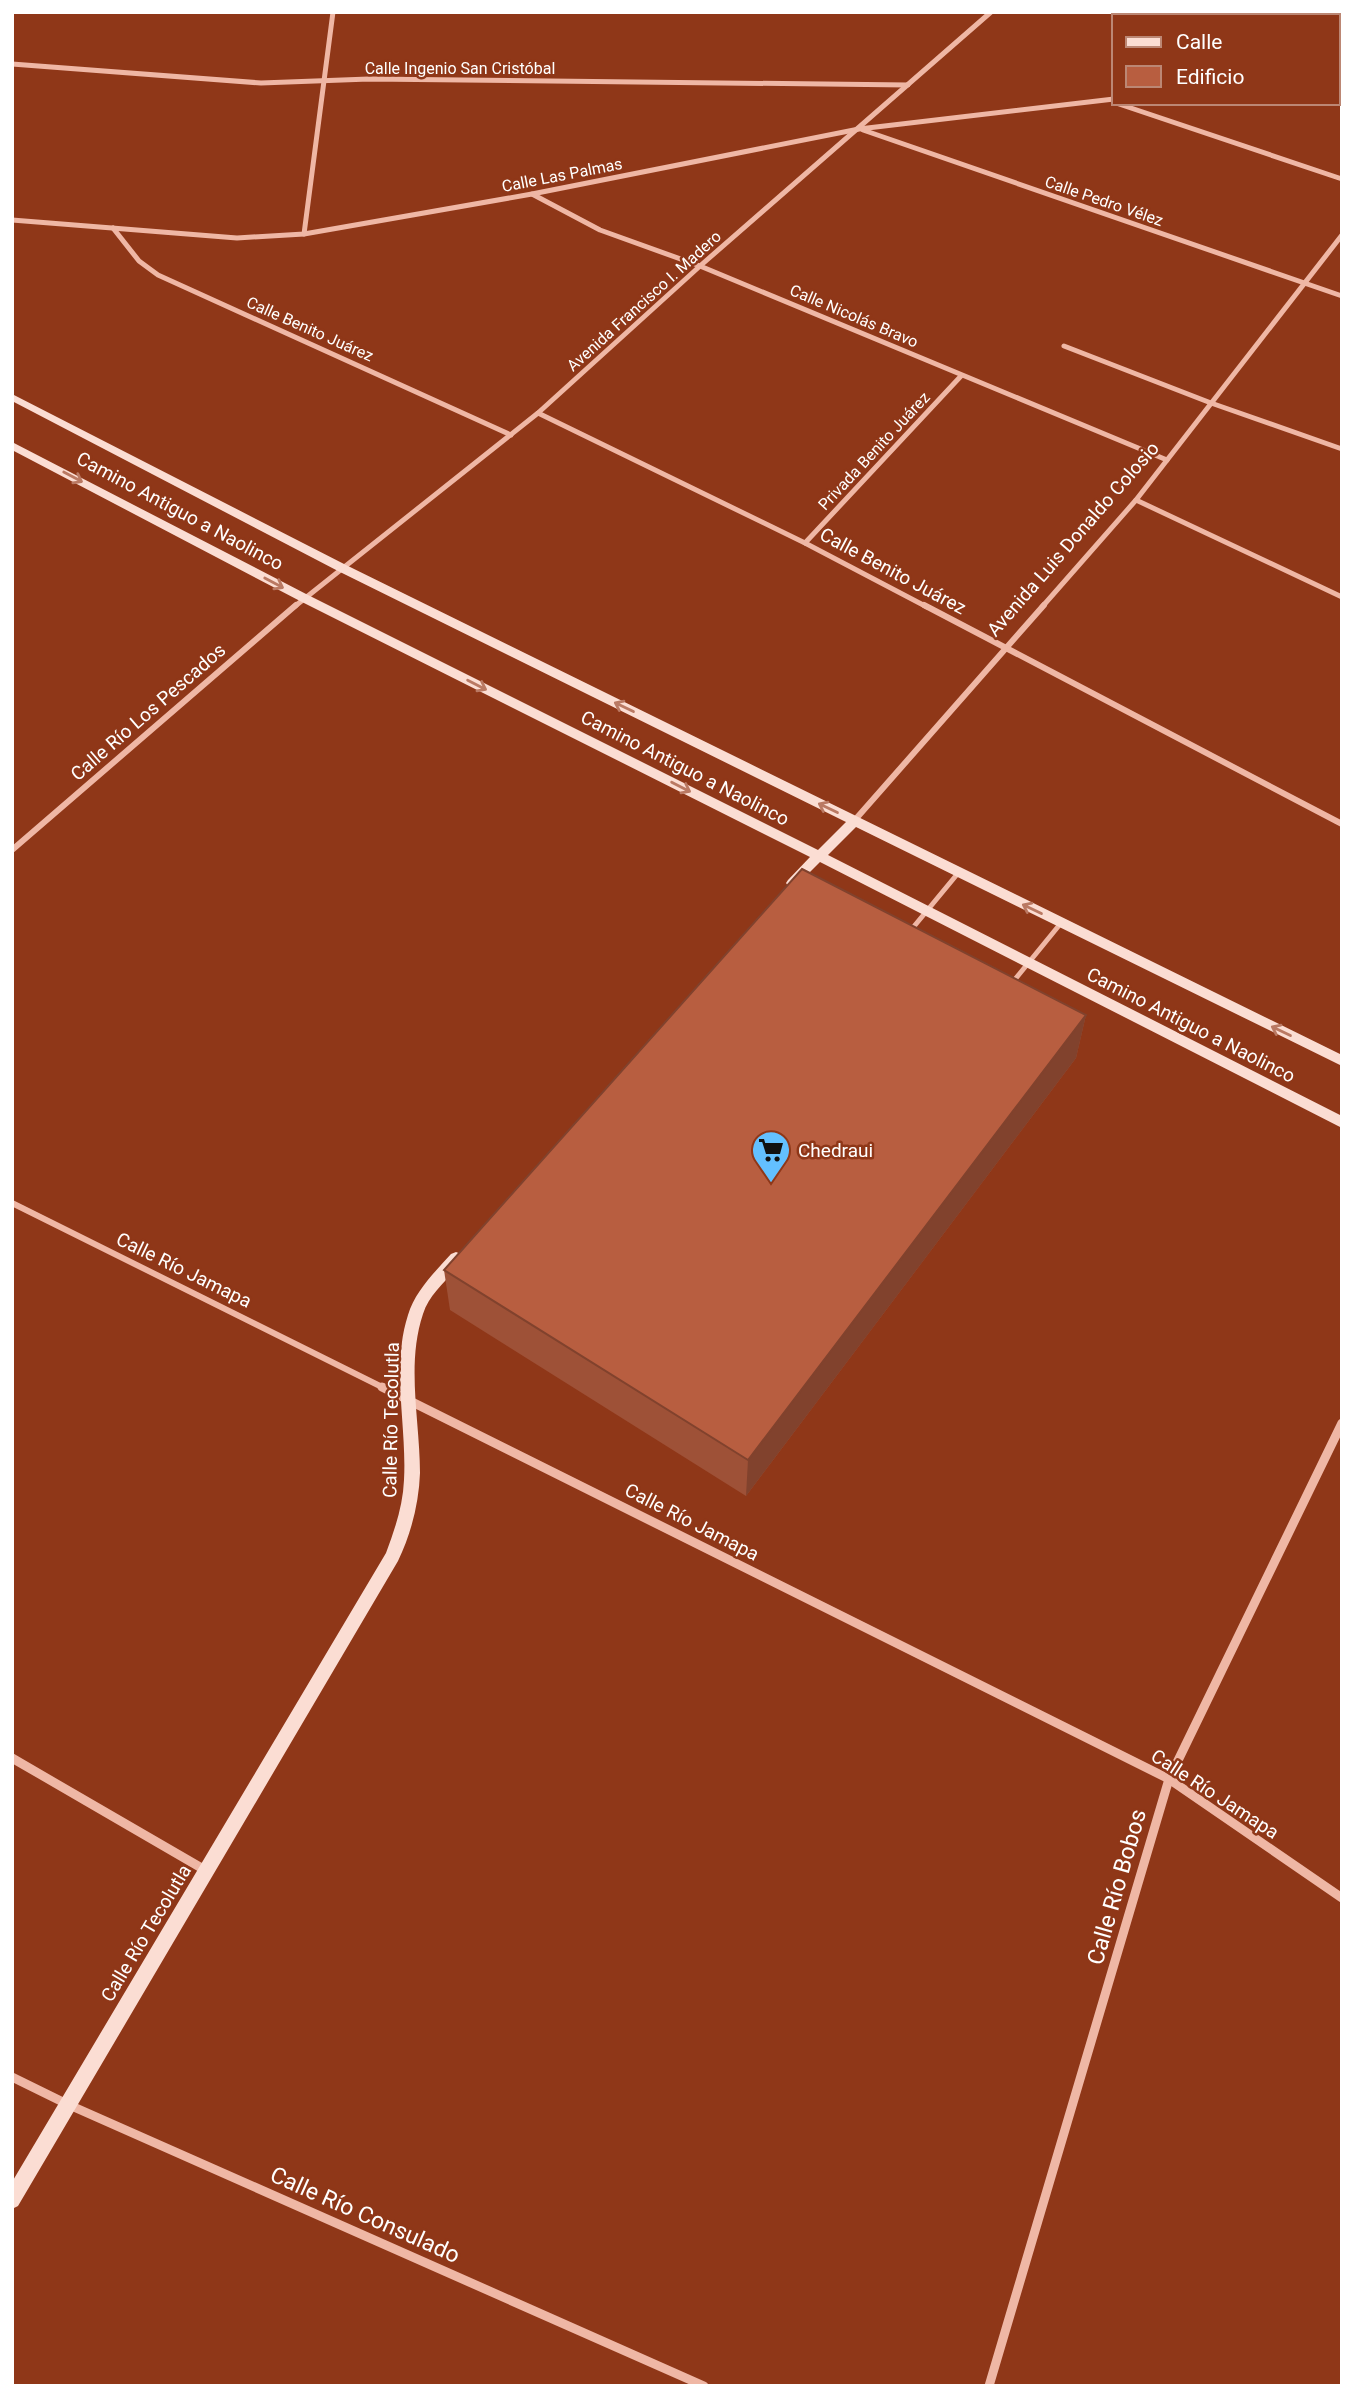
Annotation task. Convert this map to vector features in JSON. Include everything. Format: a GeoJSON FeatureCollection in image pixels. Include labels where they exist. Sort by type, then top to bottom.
{"type":"FeatureCollection","features":[{"type":"Feature","properties":{"kind":"main road","name":"Camino Antiguo a Naolinco"},"geometry":{"type":"LineString","coordinates":[[12,397],[342,568],[1342,1061]]}},
{"type":"Feature","properties":{"kind":"main road","name":"Camino Antiguo a Naolinco"},"geometry":{"type":"LineString","coordinates":[[12,445],[304,598],[817,855],[1342,1123]]}},
{"type":"Feature","properties":{"kind":"main road","name":"Avenida Luis Donaldo Colosio"},"geometry":{"type":"LineString","coordinates":[[817,855],[854,821]]}},
{"type":"Feature","properties":{"kind":"main road"},"geometry":{"type":"LineString","coordinates":[[780,896],[817,855]]}},
{"type":"Feature","properties":{"kind":"main road","name":"Calle Río Tecolutla"},"geometry":{"type":"LineString","coordinates":[[12,2200],[393,1556],[407,1516],[412,1474],[408,1352],[416,1312],[440,1276],[467,1245]]}},
{"type":"Feature","properties":{"kind":"street"},"geometry":{"type":"LineString","coordinates":[[304,234],[333,12]]}},
{"type":"Feature","properties":{"kind":"street","name":"Avenida Francisco I. Madero"},"geometry":{"type":"LineString","coordinates":[[304,598],[538,413],[700,266],[991,12]]}},
{"type":"Feature","properties":{"kind":"street","name":"Calle Ingenio San Cristóbal"},"geometry":{"type":"LineString","coordinates":[[12,64],[261,83],[397,79],[908,85]]}},
{"type":"Feature","properties":{"kind":"street","name":"Calle Las Palmas"},"geometry":{"type":"LineString","coordinates":[[12,220],[237,238],[304,234],[532,194],[859,129],[1112,101]]}},
{"type":"Feature","properties":{"kind":"street"},"geometry":{"type":"LineString","coordinates":[[1124,105],[1342,178]]}},
{"type":"Feature","properties":{"kind":"street","name":"Calle Pedro Vélez"},"geometry":{"type":"LineString","coordinates":[[859,129],[1342,296]]}},
{"type":"Feature","properties":{"kind":"street","name":"Calle Nicolás Bravo"},"geometry":{"type":"LineString","coordinates":[[532,194],[600,230],[700,266],[1167,460]]}},
{"type":"Feature","properties":{"kind":"street","name":"Calle Benito Juárez"},"geometry":{"type":"LineString","coordinates":[[113,228],[139,261],[158,275],[511,435]]}},
{"type":"Feature","properties":{"kind":"street","name":"Avenida Luis Donaldo Colosio"},"geometry":{"type":"LineString","coordinates":[[854,821],[1136,500],[1342,235]]}},
{"type":"Feature","properties":{"kind":"street"},"geometry":{"type":"LineString","coordinates":[[1064,346],[1211,403],[1342,449]]}},
{"type":"Feature","properties":{"kind":"street","name":"Privada Benito Juárez"},"geometry":{"type":"LineString","coordinates":[[805,543],[961,376]]}},
{"type":"Feature","properties":{"kind":"street","name":"Calle Benito Juárez"},"geometry":{"type":"LineString","coordinates":[[538,413],[805,543],[1342,824]]}},
{"type":"Feature","properties":{"kind":"street"},"geometry":{"type":"LineString","coordinates":[[1136,500],[1342,597]]}},
{"type":"Feature","properties":{"kind":"street","name":"Calle Río Los Pescados"},"geometry":{"type":"LineString","coordinates":[[12,850],[304,598]]}},
{"type":"Feature","properties":{"kind":"street","name":"Calle Río Jamapa"},"geometry":{"type":"LineString","coordinates":[[12,1203],[409,1398],[1169,1779],[1342,1898]]}},
{"type":"Feature","properties":{"kind":"street","name":"Calle Río Bobos"},"geometry":{"type":"LineString","coordinates":[[989,2386],[1169,1779],[1342,1423]]}},
{"type":"Feature","properties":{"kind":"street"},"geometry":{"type":"LineString","coordinates":[[12,1758],[206,1870]]}},
{"type":"Feature","properties":{"kind":"street","name":"Calle Río Consulado"},"geometry":{"type":"LineString","coordinates":[[12,2077],[67,2104],[704,2386]]}},
{"type":"Feature","properties":{"kind":"lane"},"geometry":{"type":"LineString","coordinates":[[909,932],[959,872]]}},
{"type":"Feature","properties":{"kind":"lane"},"geometry":{"type":"LineString","coordinates":[[1011,985],[1026,963],[1061,923]]}},
{"type":"Feature","properties":{"kind":"building","name":"Chedraui"},"geometry":{"type":"Polygon","coordinates":[[[802,869],[1086,1015],[748,1460],[444,1270],[802,869]]]}},
{"type":"Feature","properties":{"kind":"place","name":"Chedraui"},"geometry":{"type":"Point","coordinates":[771,1184]}}]}
